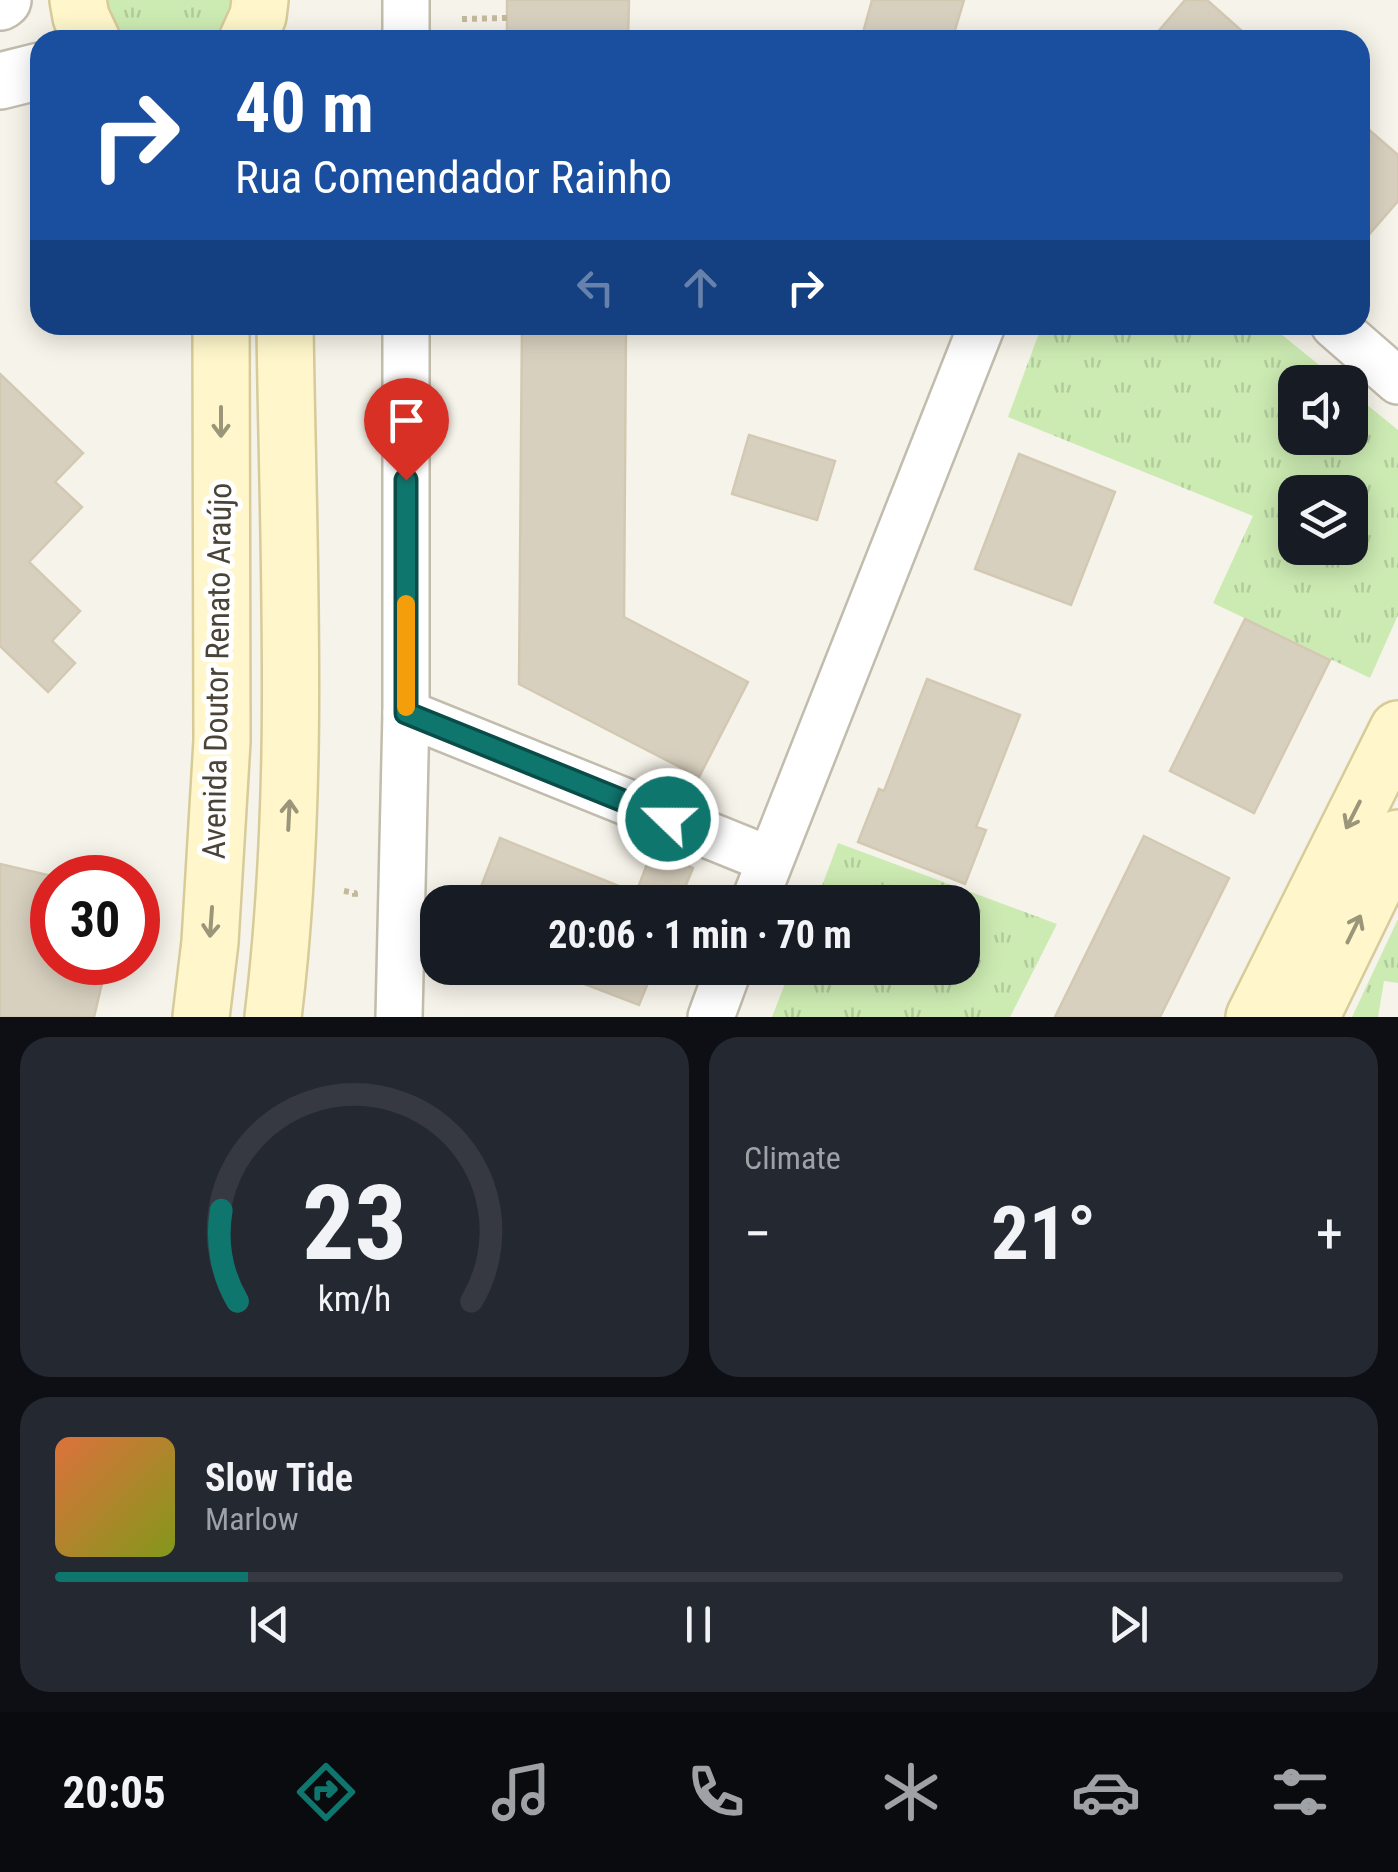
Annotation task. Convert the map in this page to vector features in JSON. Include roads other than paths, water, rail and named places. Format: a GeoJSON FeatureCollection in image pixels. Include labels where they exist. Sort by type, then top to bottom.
{"type":"FeatureCollection","features":[{"type":"Feature","properties":{"kind":"main road"},"geometry":{"type":"LineString","coordinates":[[78,0],[87,30]]}},
{"type":"Feature","properties":{"kind":"main road"},"geometry":{"type":"LineString","coordinates":[[252,30],[260,0]]}},
{"type":"Feature","properties":{"kind":"main road","name":"Avenida Doutor Renato Araújo"},"geometry":{"type":"LineString","coordinates":[[200,1017],[210,942],[222,741],[220,335]]}},
{"type":"Feature","properties":{"kind":"main road","name":"Avenida Doutor Renato Araújo"},"geometry":{"type":"LineString","coordinates":[[274,1017],[291,778],[285,335]]}},
{"type":"Feature","properties":{"kind":"main road"},"geometry":{"type":"LineString","coordinates":[[1254,1017],[1398,728]]}},
{"type":"Feature","properties":{"kind":"main road"},"geometry":{"type":"LineString","coordinates":[[1312,1017],[1398,838]]}},
{"type":"Feature","properties":{"kind":"street"},"geometry":{"type":"LineString","coordinates":[[406,0],[406,30]]}},
{"type":"Feature","properties":{"kind":"street"},"geometry":{"type":"LineString","coordinates":[[0,82],[30,74]]}},
{"type":"Feature","properties":{"kind":"street"},"geometry":{"type":"LineString","coordinates":[[399,1017],[406,713],[406,335]]}},
{"type":"Feature","properties":{"kind":"street"},"geometry":{"type":"LineString","coordinates":[[760,885],[978,335]]}},
{"type":"Feature","properties":{"kind":"street"},"geometry":{"type":"LineString","coordinates":[[1345,335],[1398,381]]}},
{"type":"Feature","properties":{"kind":"street"},"geometry":{"type":"LineString","coordinates":[[406,713],[770,860]]}},
{"type":"Feature","properties":{"kind":"street"},"geometry":{"type":"LineString","coordinates":[[711,1017],[723,985]]}}]}
